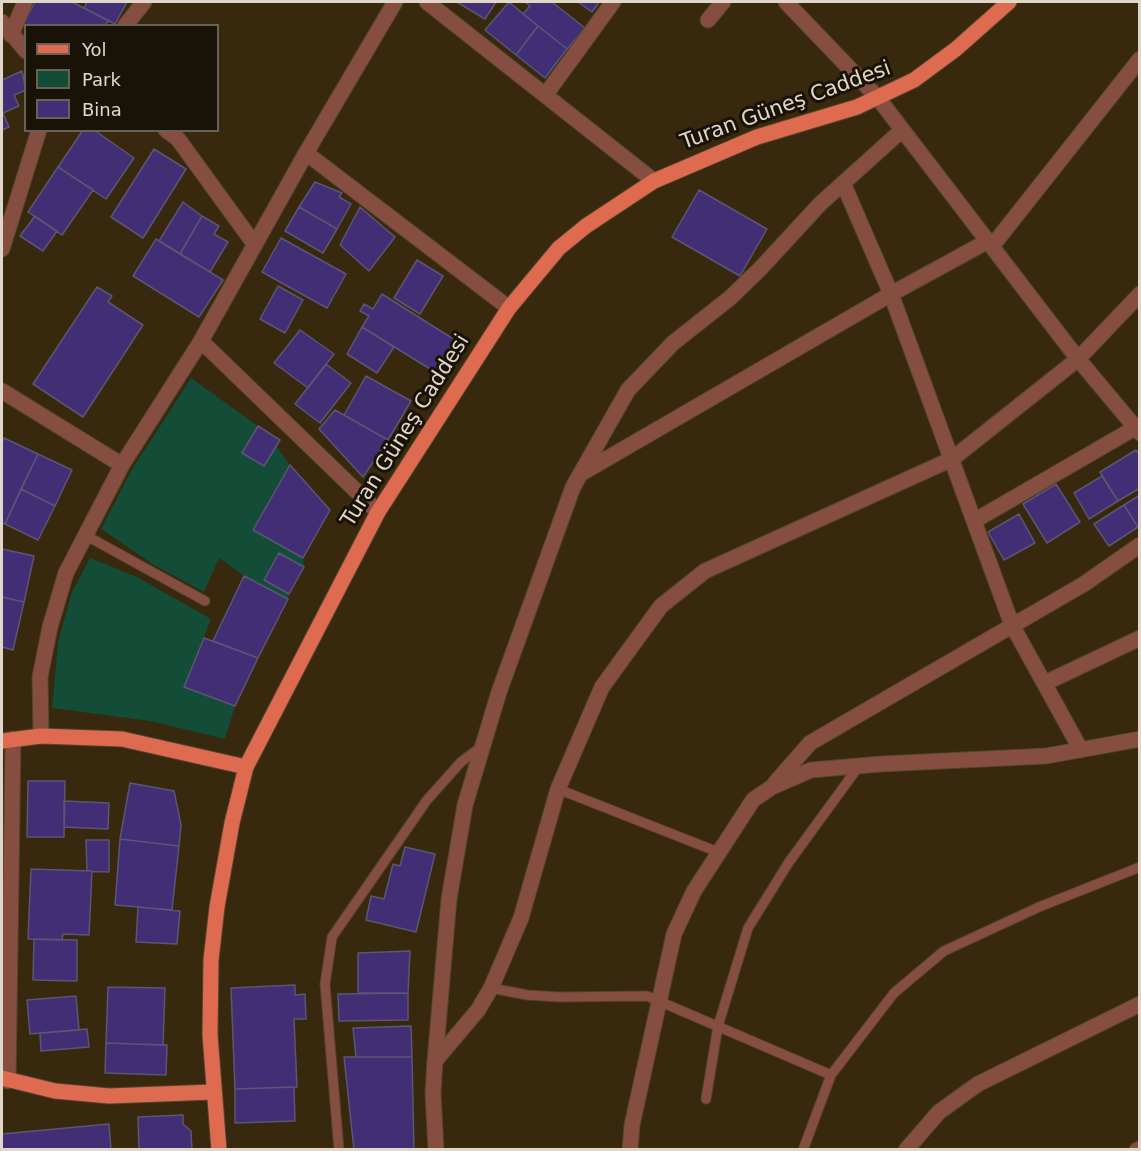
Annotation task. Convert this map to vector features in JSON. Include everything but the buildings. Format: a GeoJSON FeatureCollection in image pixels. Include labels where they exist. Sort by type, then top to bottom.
{"type":"FeatureCollection","features":[{"type":"Feature","properties":{"kind":"main road","name":"Turan Güneş Caddesi"},"geometry":{"type":"LineString","coordinates":[[219,1149],[213,1092],[209,995],[211,960],[217,907],[232,823],[246,767],[378,512],[509,308],[560,248],[594,220],[654,181],[757,137],[857,107],[914,80],[956,49],[1009,2]]}},
{"type":"Feature","properties":{"kind":"main road"},"geometry":{"type":"LineString","coordinates":[[7,740],[41,736],[122,739],[246,767]]}},
{"type":"Feature","properties":{"kind":"main road"},"geometry":{"type":"LineString","coordinates":[[5,1079],[55,1091],[109,1096],[213,1092]]}},
{"type":"Feature","properties":{"kind":"street"},"geometry":{"type":"LineString","coordinates":[[11,35],[25,2]]}},
{"type":"Feature","properties":{"kind":"street"},"geometry":{"type":"LineString","coordinates":[[127,24],[144,2]]}},
{"type":"Feature","properties":{"kind":"street"},"geometry":{"type":"LineString","coordinates":[[41,736],[40,677],[50,627],[66,573],[122,465],[201,341],[306,153],[395,2]]}},
{"type":"Feature","properties":{"kind":"street"},"geometry":{"type":"LineString","coordinates":[[546,94],[613,2]]}},
{"type":"Feature","properties":{"kind":"street"},"geometry":{"type":"LineString","coordinates":[[708,20],[723,2]]}},
{"type":"Feature","properties":{"kind":"street"},"geometry":{"type":"LineString","coordinates":[[786,2],[878,98],[901,131],[991,243],[1078,359],[1138,429],[974,521]]}},
{"type":"Feature","properties":{"kind":"street"},"geometry":{"type":"LineString","coordinates":[[432,3],[654,181]]}},
{"type":"Feature","properties":{"kind":"street"},"geometry":{"type":"LineString","coordinates":[[2,22],[24,49]]}},
{"type":"Feature","properties":{"kind":"street"},"geometry":{"type":"LineString","coordinates":[[581,473],[891,294],[991,243],[1140,59]]}},
{"type":"Feature","properties":{"kind":"street"},"geometry":{"type":"LineString","coordinates":[[436,1149],[433,1093],[435,1061],[449,900],[465,805],[519,638],[573,487],[628,390],[673,343],[730,298],[843,183],[901,131]]}},
{"type":"Feature","properties":{"kind":"street"},"geometry":{"type":"LineString","coordinates":[[2,249],[38,132]]}},
{"type":"Feature","properties":{"kind":"street"},"geometry":{"type":"LineString","coordinates":[[169,132],[178,139],[255,245]]}},
{"type":"Feature","properties":{"kind":"street"},"geometry":{"type":"LineString","coordinates":[[306,153],[509,308]]}},
{"type":"Feature","properties":{"kind":"street"},"geometry":{"type":"LineString","coordinates":[[843,183],[891,294],[1012,625],[1081,750]]}},
{"type":"Feature","properties":{"kind":"street"},"geometry":{"type":"LineString","coordinates":[[435,1061],[478,1010],[491,988],[520,918],[558,789],[602,687],[661,606],[705,571],[952,459],[1078,359],[1140,294]]}},
{"type":"Feature","properties":{"kind":"street"},"geometry":{"type":"LineString","coordinates":[[201,341],[378,512]]}},
{"type":"Feature","properties":{"kind":"street"},"geometry":{"type":"LineString","coordinates":[[2,391],[122,465]]}},
{"type":"Feature","properties":{"kind":"street"},"geometry":{"type":"LineString","coordinates":[[772,787],[810,743],[1084,584],[1140,545]]}},
{"type":"Feature","properties":{"kind":"street"},"geometry":{"type":"LineString","coordinates":[[1045,683],[1140,638]]}},
{"type":"Feature","properties":{"kind":"street"},"geometry":{"type":"LineString","coordinates":[[630,1149],[632,1125],[674,934],[694,891],[753,800],[772,787],[811,770],[1046,756],[1140,739]]}},
{"type":"Feature","properties":{"kind":"street"},"geometry":{"type":"LineString","coordinates":[[5,1079],[7,740]]}},
{"type":"Feature","properties":{"kind":"street"},"geometry":{"type":"LineString","coordinates":[[906,1149],[939,1112],[978,1084],[1140,1004]]}},
{"type":"Feature","properties":{"kind":"lane"},"geometry":{"type":"LineString","coordinates":[[85,535],[205,601]]}},
{"type":"Feature","properties":{"kind":"lane"},"geometry":{"type":"LineString","coordinates":[[339,1149],[325,984],[332,937],[427,800],[461,762],[483,745]]}},
{"type":"Feature","properties":{"kind":"lane"},"geometry":{"type":"LineString","coordinates":[[706,1099],[717,1026],[748,928],[789,862],[859,766]]}},
{"type":"Feature","properties":{"kind":"lane"},"geometry":{"type":"LineString","coordinates":[[558,789],[718,852]]}},
{"type":"Feature","properties":{"kind":"lane"},"geometry":{"type":"LineString","coordinates":[[803,1149],[831,1075],[894,993],[944,951],[1039,907],[1140,867]]}},
{"type":"Feature","properties":{"kind":"lane"},"geometry":{"type":"LineString","coordinates":[[491,988],[527,995],[647,996],[831,1075]]}},
{"type":"Feature","properties":{"kind":"green space"},"geometry":{"type":"Polygon","coordinates":[[[191,378],[258,426],[242,453],[264,466],[276,446],[290,465],[253,530],[303,558],[304,567],[279,553],[264,579],[289,594],[288,599],[244,576],[219,558],[204,592],[154,565],[101,529],[131,471],[191,378]]]}},
{"type":"Feature","properties":{"kind":"green space"},"geometry":{"type":"Polygon","coordinates":[[[90,558],[137,577],[211,619],[184,687],[235,706],[225,739],[150,721],[52,708],[58,642],[72,592],[90,558]]]}}]}
